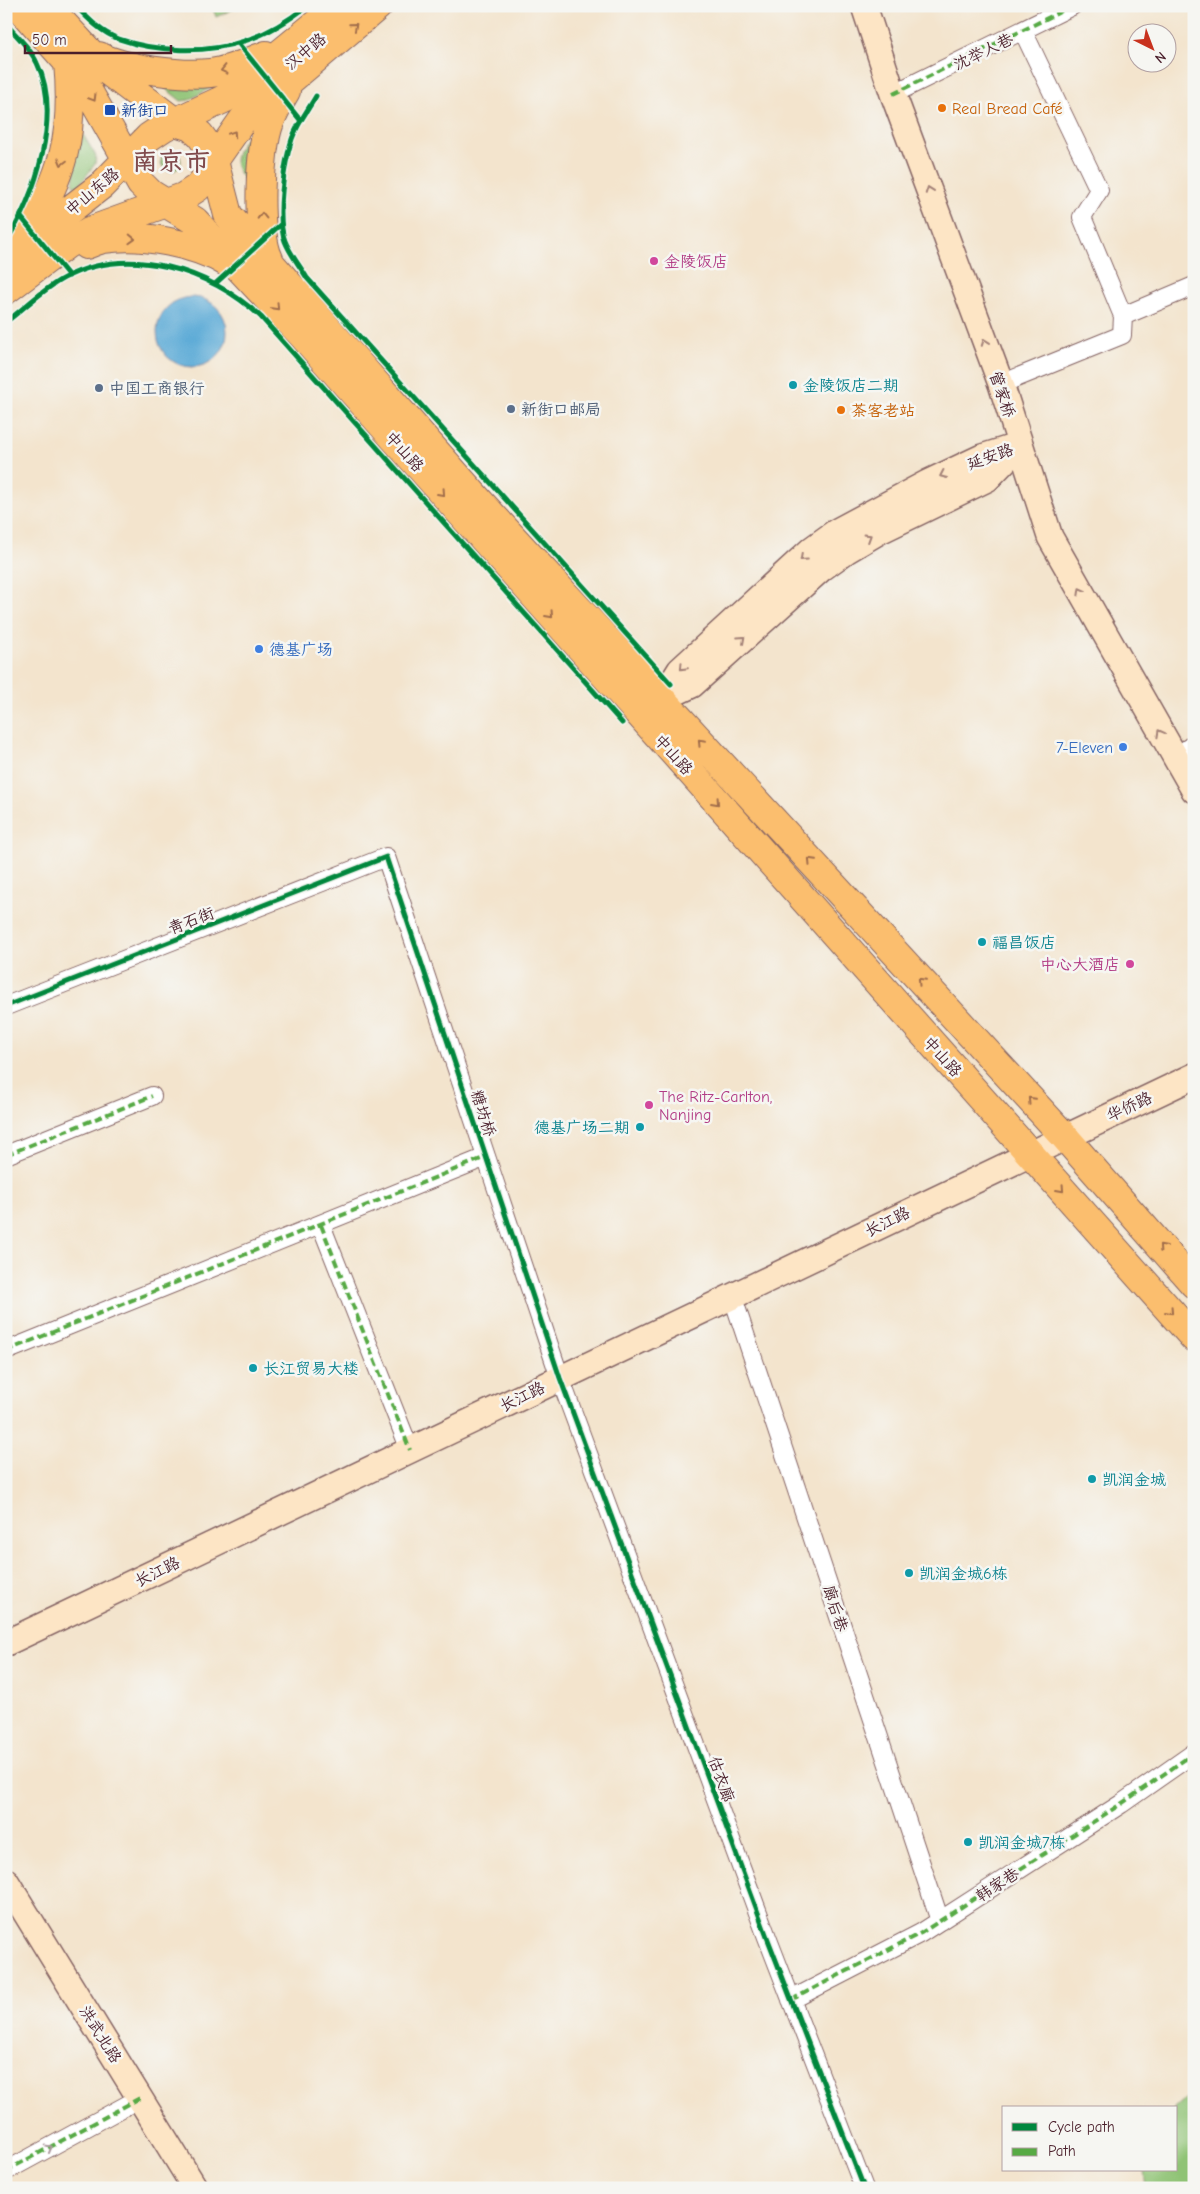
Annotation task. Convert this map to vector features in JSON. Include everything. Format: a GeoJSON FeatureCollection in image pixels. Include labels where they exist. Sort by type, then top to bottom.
{"type":"FeatureCollection","features":[{"type":"Feature","properties":{"kind":"main road"},"geometry":{"type":"LineString","coordinates":[[18,6],[76,55],[142,69],[210,73],[238,67],[286,48]]}},
{"type":"Feature","properties":{"kind":"main road"},"geometry":{"type":"LineString","coordinates":[[47,6],[76,55],[79,75],[101,111],[126,160]]}},
{"type":"Feature","properties":{"kind":"main road","name":"汉中路"},"geometry":{"type":"LineString","coordinates":[[175,122],[226,98],[338,6]]}},
{"type":"Feature","properties":{"kind":"main road","name":"汉中路"},"geometry":{"type":"LineString","coordinates":[[196,188],[207,177],[214,161],[242,121],[378,6]]}},
{"type":"Feature","properties":{"kind":"main road","name":"管家桥"},"geometry":{"type":"LineString","coordinates":[[864,6],[893,94],[1001,384],[1050,537],[1184,751],[1194,790]]}},
{"type":"Feature","properties":{"kind":"main road"},"geometry":{"type":"LineString","coordinates":[[21,258],[49,197],[63,160],[70,120],[76,55]]}},
{"type":"Feature","properties":{"kind":"main road","name":"中山路"},"geometry":{"type":"LineString","coordinates":[[76,55],[104,69],[175,122],[191,127],[200,135],[208,146],[214,161],[228,215],[481,503],[1064,1136],[1194,1284]]}},
{"type":"Feature","properties":{"kind":"main road"},"geometry":{"type":"LineString","coordinates":[[271,263],[265,251],[261,220],[263,161],[266,138],[269,122],[279,103],[290,84],[305,67]]}},
{"type":"Feature","properties":{"kind":"main road","name":"中山东路"},"geometry":{"type":"LineString","coordinates":[[6,290],[21,258],[102,185],[149,137],[175,122]]}},
{"type":"Feature","properties":{"kind":"main road","name":"中山路"},"geometry":{"type":"LineString","coordinates":[[126,160],[141,184],[151,194],[195,221],[340,378],[1194,1338]]}},
{"type":"Feature","properties":{"kind":"main road","name":"中山东路"},"geometry":{"type":"LineString","coordinates":[[21,258],[66,245],[90,231],[164,202],[183,197],[196,188]]}},
{"type":"Feature","properties":{"kind":"main road"},"geometry":{"type":"LineString","coordinates":[[21,258],[63,253],[104,239],[161,240],[204,250],[234,267],[251,281]]}},
{"type":"Feature","properties":{"kind":"main road","name":"延安路"},"geometry":{"type":"LineString","coordinates":[[662,699],[692,685],[815,575],[846,551],[880,530],[986,479],[1020,445]]}},
{"type":"Feature","properties":{"kind":"main road","name":"华侨路"},"geometry":{"type":"LineString","coordinates":[[1064,1136],[1194,1076]]}},
{"type":"Feature","properties":{"kind":"main road","name":"长江路"},"geometry":{"type":"LineString","coordinates":[[6,1643],[1064,1136]]}},
{"type":"Feature","properties":{"kind":"main road","name":"洪武北路"},"geometry":{"type":"LineString","coordinates":[[6,1881],[195,2188]]}},
{"type":"Feature","properties":{"kind":"street","name":"沈举人巷"},"geometry":{"type":"LineString","coordinates":[[893,94],[1072,6]]}},
{"type":"Feature","properties":{"kind":"street"},"geometry":{"type":"LineString","coordinates":[[1001,384],[1122,335],[1123,316],[1082,218],[1099,190],[1023,31]]}},
{"type":"Feature","properties":{"kind":"street"},"geometry":{"type":"LineString","coordinates":[[1123,316],[1193,288]]}},
{"type":"Feature","properties":{"kind":"street","name":"青石街"},"geometry":{"type":"LineString","coordinates":[[6,1006],[386,857]]}},
{"type":"Feature","properties":{"kind":"street","name":"糖坊桥"},"geometry":{"type":"LineString","coordinates":[[386,857],[560,1378]]}},
{"type":"Feature","properties":{"kind":"street"},"geometry":{"type":"LineString","coordinates":[[6,1154],[152,1096]]}},
{"type":"Feature","properties":{"kind":"street"},"geometry":{"type":"LineString","coordinates":[[6,1351],[486,1157]]}},
{"type":"Feature","properties":{"kind":"street"},"geometry":{"type":"LineString","coordinates":[[321,1225],[410,1450]]}},
{"type":"Feature","properties":{"kind":"street","name":"廊后巷"},"geometry":{"type":"LineString","coordinates":[[732,1295],[940,1921]]}},
{"type":"Feature","properties":{"kind":"street","name":"估衣廊"},"geometry":{"type":"LineString","coordinates":[[560,1378],[791,2000],[864,2188]]}},
{"type":"Feature","properties":{"kind":"street","name":"韩家巷"},"geometry":{"type":"LineString","coordinates":[[791,2000],[921,1933],[1122,1804],[1194,1754]]}},
{"type":"Feature","properties":{"kind":"street"},"geometry":{"type":"LineString","coordinates":[[6,2171],[140,2098]]}},
{"type":"Feature","properties":{"kind":"green space"},"geometry":{"type":"Polygon","coordinates":[[[161,6],[212,6],[191,8],[161,6]]]}},
{"type":"Feature","properties":{"kind":"green space"},"geometry":{"type":"Polygon","coordinates":[[[212,6],[240,6],[216,17],[212,6]]]}},
{"type":"Feature","properties":{"kind":"green space"},"geometry":{"type":"Polygon","coordinates":[[[160,84],[214,86],[189,100],[181,101],[160,84]]]}},
{"type":"Feature","properties":{"kind":"green space"},"geometry":{"type":"Polygon","coordinates":[[[255,130],[248,185],[239,173],[235,159],[243,142],[255,130]]]}},
{"type":"Feature","properties":{"kind":"green space"},"geometry":{"type":"Polygon","coordinates":[[[78,131],[82,133],[96,156],[95,164],[78,187],[73,185],[78,131]]]}},
{"type":"Feature","properties":{"kind":"green space"},"geometry":{"type":"Polygon","coordinates":[[[167,151],[175,151],[181,157],[181,165],[175,171],[167,171],[161,165],[161,157],[167,151]]]}},
{"type":"Feature","properties":{"kind":"green space"},"geometry":{"type":"Polygon","coordinates":[[[1194,2091],[1194,2188],[1146,2188],[1144,2172],[1178,2172],[1177,2106],[1194,2091]]]}},
{"type":"Feature","properties":{"kind":"water"},"geometry":{"type":"Polygon","coordinates":[[[192,297],[205,300],[217,307],[224,319],[227,332],[224,345],[217,357],[205,364],[192,367],[179,364],[167,357],[160,345],[157,332],[160,319],[167,307],[179,300],[192,297]]]}},
{"type":"Feature","properties":{"kind":"marked path"},"geometry":{"type":"LineString","coordinates":[[893,94],[1072,6]]}},
{"type":"Feature","properties":{"kind":"marked path"},"geometry":{"type":"LineString","coordinates":[[6,1155],[152,1096]]}},
{"type":"Feature","properties":{"kind":"marked path"},"geometry":{"type":"LineString","coordinates":[[6,1351],[486,1157]]}},
{"type":"Feature","properties":{"kind":"marked path"},"geometry":{"type":"LineString","coordinates":[[321,1225],[410,1450]]}},
{"type":"Feature","properties":{"kind":"marked path"},"geometry":{"type":"LineString","coordinates":[[791,2000],[921,1933],[1121,1804],[1194,1753]]}},
{"type":"Feature","properties":{"kind":"marked path"},"geometry":{"type":"LineString","coordinates":[[6,2171],[140,2098]]}},
{"type":"Feature","properties":{"kind":"cycle path"},"geometry":{"type":"LineString","coordinates":[[76,6],[90,21],[119,39],[149,47],[181,50],[214,48],[253,38],[277,27],[307,6]]}},
{"type":"Feature","properties":{"kind":"cycle path"},"geometry":{"type":"LineString","coordinates":[[6,24],[27,47],[37,63],[44,83],[47,106],[46,130],[36,179],[17,223],[6,241]]}},
{"type":"Feature","properties":{"kind":"cycle path"},"geometry":{"type":"LineString","coordinates":[[238,43],[301,121]]}},
{"type":"Feature","properties":{"kind":"cycle path"},"geometry":{"type":"LineString","coordinates":[[316,96],[294,133],[284,176],[281,205],[282,231],[292,255],[307,278],[671,684]]}},
{"type":"Feature","properties":{"kind":"cycle path"},"geometry":{"type":"LineString","coordinates":[[21,217],[69,276]]}},
{"type":"Feature","properties":{"kind":"cycle path"},"geometry":{"type":"LineString","coordinates":[[215,284],[281,224]]}},
{"type":"Feature","properties":{"kind":"cycle path"},"geometry":{"type":"LineString","coordinates":[[6,322],[56,282],[89,268],[115,263],[141,263],[167,267],[193,275],[218,286],[241,300],[261,317],[622,723]]}},
{"type":"Feature","properties":{"kind":"cycle path"},"geometry":{"type":"LineString","coordinates":[[6,1006],[386,857],[560,1378],[767,1937],[864,2188]]}},
{"type":"Feature","properties":{"kind":"place","name":"Real Bread Café"},"geometry":{"type":"Point","coordinates":[942,108]}},
{"type":"Feature","properties":{"kind":"place","name":"新街口"},"geometry":{"type":"Point","coordinates":[110,110]}},
{"type":"Feature","properties":{"kind":"place","name":"金陵饭店"},"geometry":{"type":"Point","coordinates":[654,261]}},
{"type":"Feature","properties":{"kind":"place","name":"金陵饭店二期"},"geometry":{"type":"Point","coordinates":[793,385]}},
{"type":"Feature","properties":{"kind":"place","name":"中国工商银行"},"geometry":{"type":"Point","coordinates":[99,388]}},
{"type":"Feature","properties":{"kind":"place","name":"新街口邮局"},"geometry":{"type":"Point","coordinates":[511,409]}},
{"type":"Feature","properties":{"kind":"place","name":"茶客老站"},"geometry":{"type":"Point","coordinates":[841,410]}},
{"type":"Feature","properties":{"kind":"place","name":"德基广场"},"geometry":{"type":"Point","coordinates":[259,649]}},
{"type":"Feature","properties":{"kind":"place","name":"7-Eleven"},"geometry":{"type":"Point","coordinates":[1123,747]}},
{"type":"Feature","properties":{"kind":"place","name":"福昌饭店"},"geometry":{"type":"Point","coordinates":[982,942]}},
{"type":"Feature","properties":{"kind":"place","name":"中心大酒店"},"geometry":{"type":"Point","coordinates":[1130,964]}},
{"type":"Feature","properties":{"kind":"place","name":"The Ritz-Carlton, Nanjing"},"geometry":{"type":"Point","coordinates":[649,1105]}},
{"type":"Feature","properties":{"kind":"place","name":"德基广场二期"},"geometry":{"type":"Point","coordinates":[640,1127]}},
{"type":"Feature","properties":{"kind":"place","name":"长江贸易大楼"},"geometry":{"type":"Point","coordinates":[253,1368]}},
{"type":"Feature","properties":{"kind":"place","name":"凯润金城"},"geometry":{"type":"Point","coordinates":[1092,1479]}},
{"type":"Feature","properties":{"kind":"place","name":"凯润金城6栋"},"geometry":{"type":"Point","coordinates":[909,1573]}},
{"type":"Feature","properties":{"kind":"place","name":"凯润金城7栋"},"geometry":{"type":"Point","coordinates":[968,1842]}},
{"type":"Feature","properties":{"kind":"district","name":"南京市"},"geometry":{"type":"Point","coordinates":[171,161]}}]}
